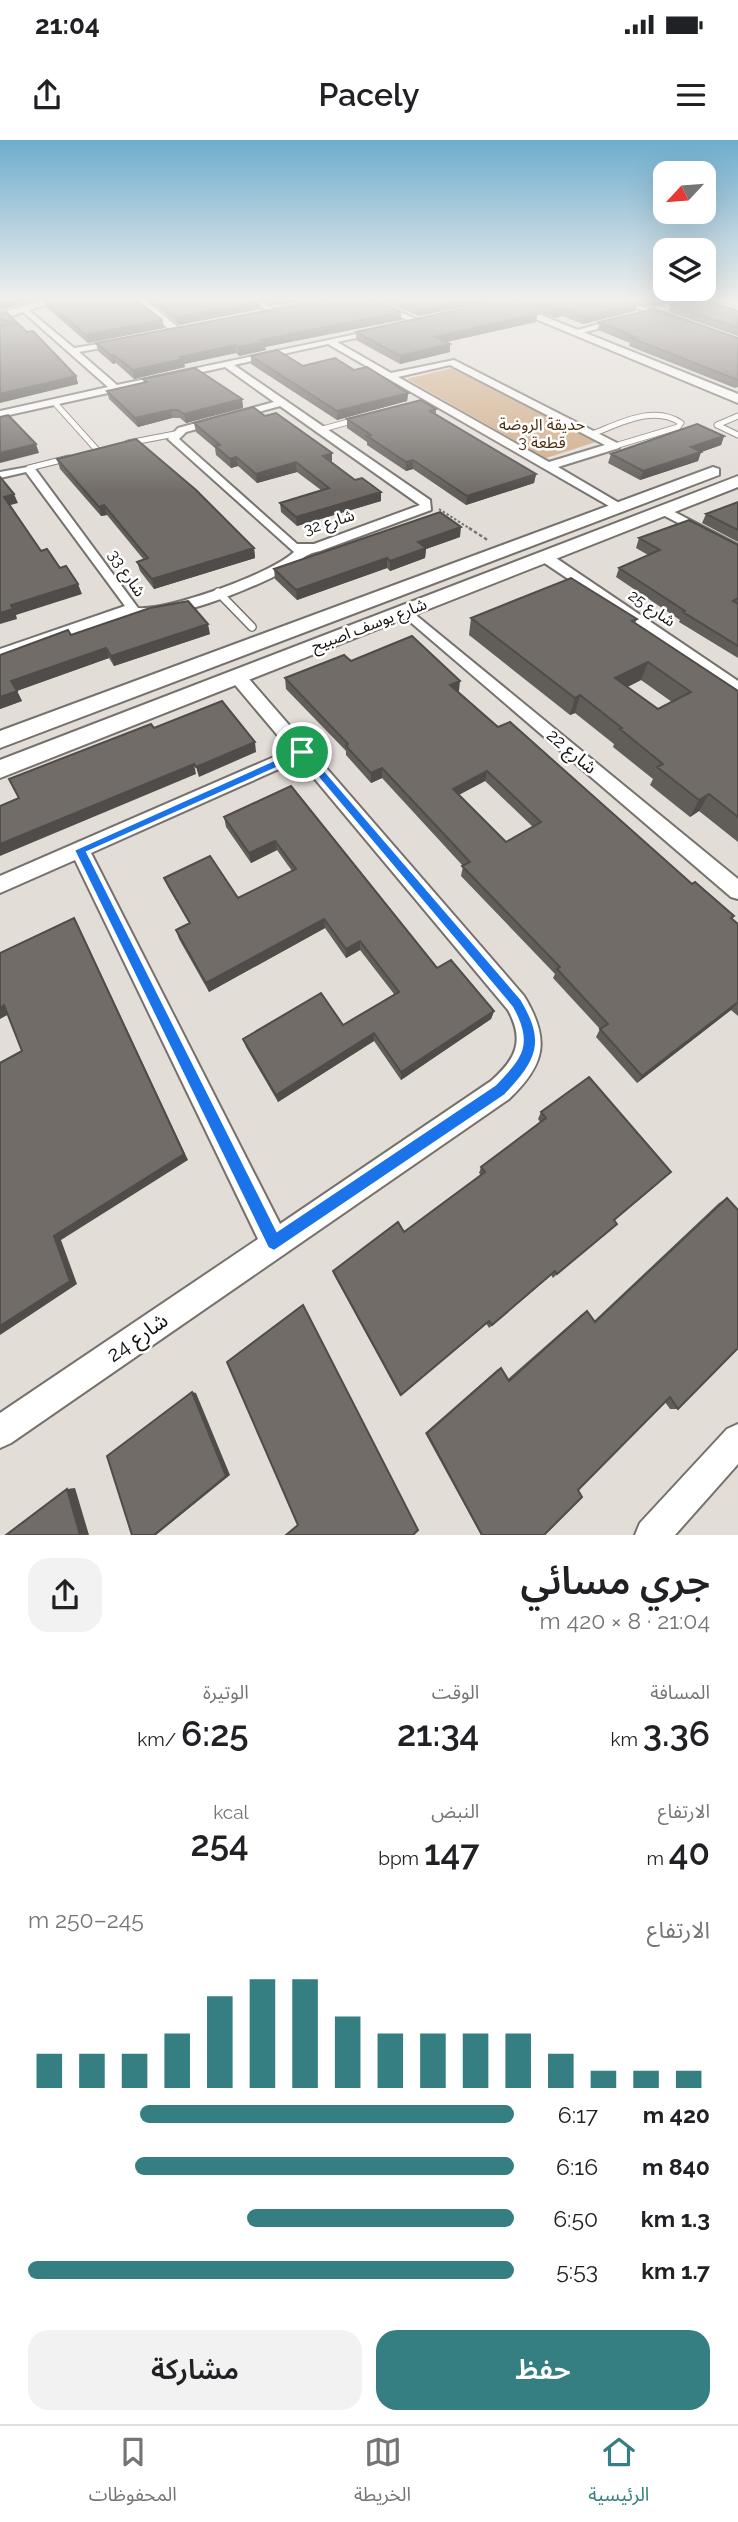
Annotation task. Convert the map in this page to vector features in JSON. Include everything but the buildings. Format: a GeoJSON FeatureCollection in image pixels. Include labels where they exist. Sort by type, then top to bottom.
{"type":"FeatureCollection","features":[{"type":"Feature","properties":{"kind":"street"},"geometry":{"type":"LineString","coordinates":[[86,363],[115,389]]}},
{"type":"Feature","properties":{"kind":"street"},"geometry":{"type":"LineString","coordinates":[[0,414],[234,363]]}},
{"type":"Feature","properties":{"kind":"street"},"geometry":{"type":"LineString","coordinates":[[369,363],[620,507]]}},
{"type":"Feature","properties":{"kind":"street"},"geometry":{"type":"LineString","coordinates":[[391,376],[446,363]]}},
{"type":"Feature","properties":{"kind":"street"},"geometry":{"type":"LineString","coordinates":[[453,363],[615,446]]}},
{"type":"Feature","properties":{"kind":"street"},"geometry":{"type":"LineString","coordinates":[[650,363],[738,399]]}},
{"type":"Feature","properties":{"kind":"street"},"geometry":{"type":"LineString","coordinates":[[226,365],[427,506]]}},
{"type":"Feature","properties":{"kind":"street"},"geometry":{"type":"LineString","coordinates":[[175,434],[281,403]]}},
{"type":"Feature","properties":{"kind":"street","name":"شارع 32"},"geometry":{"type":"LineString","coordinates":[[175,434],[174,441],[288,544],[304,549],[327,544],[427,506]]}},
{"type":"Feature","properties":{"kind":"street"},"geometry":{"type":"LineString","coordinates":[[548,466],[615,446]]}},
{"type":"Feature","properties":{"kind":"street","name":"شارع يوسف اصبيح"},"geometry":{"type":"LineString","coordinates":[[0,769],[479,582],[502,559],[620,507],[738,463]]}},
{"type":"Feature","properties":{"kind":"street"},"geometry":{"type":"LineString","coordinates":[[0,475],[29,468]]}},
{"type":"Feature","properties":{"kind":"street","name":"شارع 33"},"geometry":{"type":"LineString","coordinates":[[0,654],[130,611],[132,606],[29,468]]}},
{"type":"Feature","properties":{"kind":"street","name":"شارع يوسف اصبيح"},"geometry":{"type":"LineString","coordinates":[[0,740],[460,568],[502,559],[545,557],[738,481]]}},
{"type":"Feature","properties":{"kind":"street"},"geometry":{"type":"LineString","coordinates":[[665,511],[738,550]]}},
{"type":"Feature","properties":{"kind":"street"},"geometry":{"type":"LineString","coordinates":[[130,611],[153,612],[218,592],[296,561],[304,549]]}},
{"type":"Feature","properties":{"kind":"street","name":"شارع 25"},"geometry":{"type":"LineString","coordinates":[[545,557],[738,688]]}},
{"type":"Feature","properties":{"kind":"street"},"geometry":{"type":"LineString","coordinates":[[460,568],[480,573],[479,582]]}},
{"type":"Feature","properties":{"kind":"street","name":"شارع 22"},"geometry":{"type":"LineString","coordinates":[[406,611],[738,891]]}},
{"type":"Feature","properties":{"kind":"street","name":"شارع 24"},"geometry":{"type":"LineString","coordinates":[[0,1432],[274,1242],[500,1090],[523,1067],[531,1043],[528,1023],[516,1003],[237,676]]}},
{"type":"Feature","properties":{"kind":"street"},"geometry":{"type":"LineString","coordinates":[[0,885],[302,752]]}},
{"type":"Feature","properties":{"kind":"street"},"geometry":{"type":"LineString","coordinates":[[80,850],[274,1242]]}},
{"type":"Feature","properties":{"kind":"street"},"geometry":{"type":"LineString","coordinates":[[652,1535],[738,1440]]}},
{"type":"Feature","properties":{"kind":"lane"},"geometry":{"type":"LineString","coordinates":[[420,403],[432,400]]}},
{"type":"Feature","properties":{"kind":"lane"},"geometry":{"type":"LineString","coordinates":[[54,402],[98,451]]}},
{"type":"Feature","properties":{"kind":"lane"},"geometry":{"type":"LineString","coordinates":[[592,434],[657,415],[671,416],[681,423],[678,427],[615,446]]}},
{"type":"Feature","properties":{"kind":"lane"},"geometry":{"type":"LineString","coordinates":[[319,430],[369,416]]}},
{"type":"Feature","properties":{"kind":"lane"},"geometry":{"type":"LineString","coordinates":[[738,416],[717,425],[738,435]]}},
{"type":"Feature","properties":{"kind":"lane"},"geometry":{"type":"LineString","coordinates":[[124,444],[175,434]]}},
{"type":"Feature","properties":{"kind":"lane"},"geometry":{"type":"LineString","coordinates":[[86,454],[111,447]]}},
{"type":"Feature","properties":{"kind":"lane"},"geometry":{"type":"LineString","coordinates":[[29,468],[75,456]]}},
{"type":"Feature","properties":{"kind":"lane"},"geometry":{"type":"LineString","coordinates":[[218,592],[253,627]]}},
{"type":"Feature","properties":{"kind":"path"},"geometry":{"type":"LineString","coordinates":[[427,506],[449,514],[502,559]]}},
{"type":"Feature","properties":{"kind":"green space","name":"حديقة الروضة قطعة 3"},"geometry":{"type":"Polygon","coordinates":[[[456,367],[599,441],[546,458],[407,379],[456,367]]]}},
{"type":"Feature","properties":{"kind":"route"},"geometry":{"type":"LineString","coordinates":[[302,752],[516,1003],[531,1031],[531,1043],[523,1067],[500,1090],[274,1242],[80,850],[302,752]]}}]}
